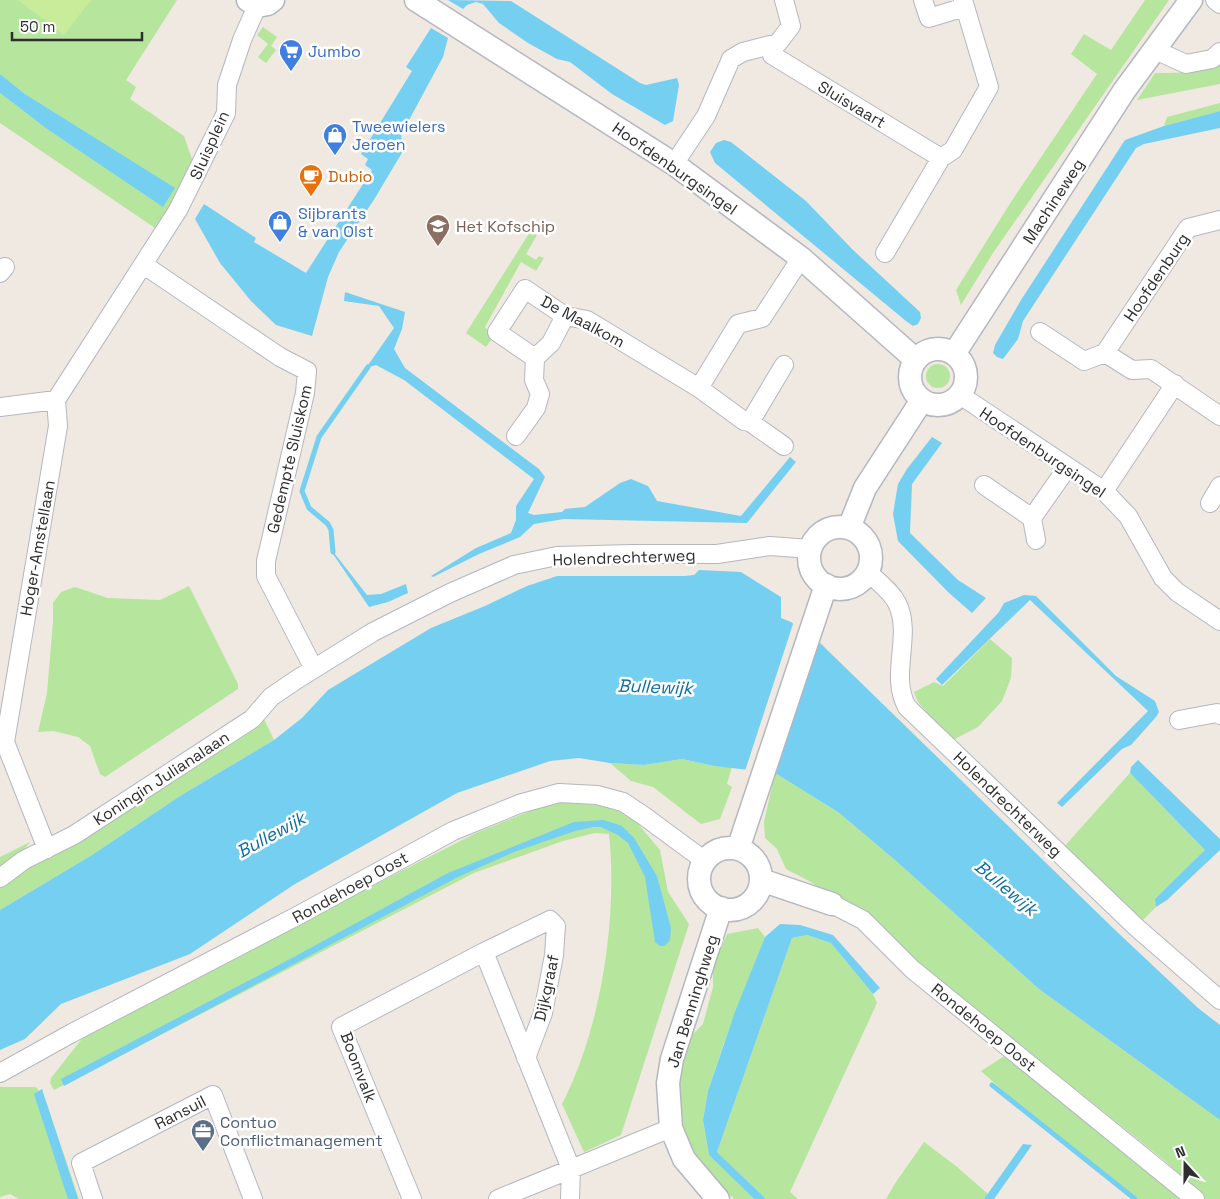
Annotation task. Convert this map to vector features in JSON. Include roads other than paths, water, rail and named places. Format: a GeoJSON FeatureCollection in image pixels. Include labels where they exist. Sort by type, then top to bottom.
{"type":"FeatureCollection","features":[{"type":"Feature","properties":{"kind":"street","name":"Hoofdenburgsingel"},"geometry":{"type":"LineString","coordinates":[[416,0],[674,164],[801,258],[916,360]]}},
{"type":"Feature","properties":{"kind":"street"},"geometry":{"type":"LineString","coordinates":[[674,164],[706,116],[731,59],[743,52],[778,42],[790,26],[784,0]]}},
{"type":"Feature","properties":{"kind":"street"},"geometry":{"type":"LineString","coordinates":[[885,253],[941,158],[953,150],[989,87],[964,4],[929,18],[923,0]]}},
{"type":"Feature","properties":{"kind":"street","name":"Machineweg"},"geometry":{"type":"LineString","coordinates":[[954,354],[1124,91],[1191,0]]}},
{"type":"Feature","properties":{"kind":"street"},"geometry":{"type":"LineString","coordinates":[[1215,0],[1220,4]]}},
{"type":"Feature","properties":{"kind":"street","name":"Sluisplein"},"geometry":{"type":"LineString","coordinates":[[144,265],[178,210],[226,114],[227,85],[242,40],[259,2]]}},
{"type":"Feature","properties":{"kind":"street","name":"Sluisvaart"},"geometry":{"type":"LineString","coordinates":[[770,45],[772,55],[941,158]]}},
{"type":"Feature","properties":{"kind":"street"},"geometry":{"type":"LineString","coordinates":[[1155,50],[1186,64],[1212,59],[1220,52]]}},
{"type":"Feature","properties":{"kind":"street","name":"Hoofdenburg"},"geometry":{"type":"LineString","coordinates":[[1105,353],[1188,228],[1220,220]]}},
{"type":"Feature","properties":{"kind":"street"},"geometry":{"type":"LineString","coordinates":[[699,388],[738,324],[762,318],[801,258]]}},
{"type":"Feature","properties":{"kind":"street"},"geometry":{"type":"LineString","coordinates":[[0,407],[56,400],[144,265]]}},
{"type":"Feature","properties":{"kind":"street","name":"Gedempte Sluiskom"},"geometry":{"type":"LineString","coordinates":[[144,265],[280,358],[308,371],[305,393],[266,561],[266,576],[314,669]]}},
{"type":"Feature","properties":{"kind":"street","name":"De Maalkom"},"geometry":{"type":"LineString","coordinates":[[535,358],[497,332],[525,289],[565,316],[587,320],[699,388],[744,421],[750,422],[784,446]]}},
{"type":"Feature","properties":{"kind":"street"},"geometry":{"type":"LineString","coordinates":[[516,436],[536,408],[540,394],[534,380],[535,358],[551,343],[565,316]]}},
{"type":"Feature","properties":{"kind":"street"},"geometry":{"type":"LineString","coordinates":[[1040,332],[1084,361],[1105,353],[1132,370],[1151,369],[1220,416]]}},
{"type":"Feature","properties":{"kind":"street"},"geometry":{"type":"LineString","coordinates":[[930,350],[949,351],[954,354],[963,363],[966,371],[964,390],[950,403],[932,405],[922,400],[912,387],[910,378],[911,369],[916,360],[930,350]]}},
{"type":"Feature","properties":{"kind":"street"},"geometry":{"type":"LineString","coordinates":[[750,422],[784,365]]}},
{"type":"Feature","properties":{"kind":"street"},"geometry":{"type":"LineString","coordinates":[[1104,491],[1175,384]]}},
{"type":"Feature","properties":{"kind":"street","name":"Hoofdenburgsingel"},"geometry":{"type":"LineString","coordinates":[[960,395],[970,404],[1104,491],[1128,516],[1164,578],[1177,592],[1220,621]]}},
{"type":"Feature","properties":{"kind":"street","name":"Hoger-Amstellaan"},"geometry":{"type":"LineString","coordinates":[[47,849],[2,742],[58,426],[56,400]]}},
{"type":"Feature","properties":{"kind":"street"},"geometry":{"type":"LineString","coordinates":[[849,528],[865,488],[922,400]]}},
{"type":"Feature","properties":{"kind":"street"},"geometry":{"type":"LineString","coordinates":[[1032,518],[1067,468]]}},
{"type":"Feature","properties":{"kind":"street"},"geometry":{"type":"LineString","coordinates":[[984,485],[1032,518],[1036,540]]}},
{"type":"Feature","properties":{"kind":"street"},"geometry":{"type":"LineString","coordinates":[[1210,503],[1220,486]]}},
{"type":"Feature","properties":{"kind":"street"},"geometry":{"type":"LineString","coordinates":[[830,528],[849,528],[864,538],[869,546],[870,563],[868,572],[862,580],[854,585],[835,588],[817,579],[809,560],[810,549],[814,540],[830,528]]}},
{"type":"Feature","properties":{"kind":"street","name":"Holendrechterweg"},"geometry":{"type":"LineString","coordinates":[[314,669],[373,632],[450,592],[514,565],[557,556],[717,554],[770,546],[810,549]]}},
{"type":"Feature","properties":{"kind":"street","name":"Holendrechterweg"},"geometry":{"type":"LineString","coordinates":[[868,572],[891,594],[901,614],[900,688],[903,701],[907,707],[1136,927],[1220,1000]]}},
{"type":"Feature","properties":{"kind":"street"},"geometry":{"type":"LineString","coordinates":[[738,849],[826,585]]}},
{"type":"Feature","properties":{"kind":"street","name":"Koningin Julianalaan"},"geometry":{"type":"LineString","coordinates":[[0,878],[24,860],[74,835],[252,719],[271,697],[314,669]]}},
{"type":"Feature","properties":{"kind":"street"},"geometry":{"type":"LineString","coordinates":[[1180,720],[1217,713],[1220,716]]}},
{"type":"Feature","properties":{"kind":"street","name":"Rondehoep Oost"},"geometry":{"type":"LineString","coordinates":[[0,1074],[72,1033],[297,916],[453,831],[519,804],[559,793],[597,794],[623,802],[705,861]]}},
{"type":"Feature","properties":{"kind":"street"},"geometry":{"type":"LineString","coordinates":[[726,848],[738,849],[748,854],[755,861],[760,870],[761,880],[759,890],[754,898],[739,908],[730,910],[712,904],[705,897],[700,889],[700,869],[714,852],[726,848]]}},
{"type":"Feature","properties":{"kind":"street","name":"Rondehoep Oost"},"geometry":{"type":"LineString","coordinates":[[761,880],[832,904],[864,920],[912,969],[1195,1199]]}},
{"type":"Feature","properties":{"kind":"street","name":"Jan Benninghweg"},"geometry":{"type":"LineString","coordinates":[[718,1199],[684,1159],[671,1128],[668,1083],[672,1059],[721,908]]}},
{"type":"Feature","properties":{"kind":"street","name":"Boomvalk"},"geometry":{"type":"LineString","coordinates":[[412,1199],[341,1027],[484,952],[550,920]]}},
{"type":"Feature","properties":{"kind":"street","name":"Dijkgraaf"},"geometry":{"type":"LineString","coordinates":[[526,1058],[543,1013],[554,956],[556,926],[550,920]]}},
{"type":"Feature","properties":{"kind":"street"},"geometry":{"type":"LineString","coordinates":[[484,952],[571,1169],[570,1199]]}},
{"type":"Feature","properties":{"kind":"street","name":"Ransuil"},"geometry":{"type":"LineString","coordinates":[[93,1199],[81,1163],[213,1095],[253,1199]]}},
{"type":"Feature","properties":{"kind":"street"},"geometry":{"type":"LineString","coordinates":[[498,1199],[671,1128]]}},
{"type":"Feature","properties":{"kind":"water"},"geometry":{"type":"Polygon","coordinates":[[[448,0],[511,1],[640,83],[646,85],[677,78],[679,85],[673,121],[665,125],[612,94],[570,62],[557,59],[528,43],[499,23],[483,4],[476,2],[467,5],[463,9],[448,0]]]}},
{"type":"Feature","properties":{"kind":"water"},"geometry":{"type":"Polygon","coordinates":[[[431,28],[448,38],[443,57],[401,135],[403,151],[375,198],[339,252],[328,277],[312,336],[276,325],[251,301],[220,263],[195,219],[204,204],[256,238],[254,242],[306,273],[372,170],[365,165],[368,159],[361,154],[412,71],[406,67],[431,28]]]}},
{"type":"Feature","properties":{"kind":"water"},"geometry":{"type":"Polygon","coordinates":[[[0,74],[25,94],[175,188],[163,207],[47,129],[0,93],[0,74]]]}},
{"type":"Feature","properties":{"kind":"water"},"geometry":{"type":"Polygon","coordinates":[[[1220,111],[1220,128],[1144,144],[1136,148],[1023,321],[1018,339],[1003,359],[997,357],[993,353],[995,345],[1021,300],[1125,140],[1164,126],[1220,111]]]}},
{"type":"Feature","properties":{"kind":"water"},"geometry":{"type":"Polygon","coordinates":[[[724,140],[731,142],[806,201],[852,249],[920,312],[921,318],[918,324],[913,326],[906,321],[715,163],[710,152],[716,143],[724,140]]]}},
{"type":"Feature","properties":{"kind":"water"},"geometry":{"type":"Polygon","coordinates":[[[345,292],[405,312],[402,329],[394,349],[405,368],[539,469],[545,477],[528,513],[534,515],[585,507],[620,483],[631,479],[648,486],[657,501],[741,516],[790,457],[796,462],[747,523],[564,519],[534,524],[520,537],[479,554],[433,577],[431,576],[476,548],[511,533],[516,520],[516,506],[534,479],[404,380],[376,365],[366,368],[394,328],[379,306],[344,301],[345,292]]]}},
{"type":"Feature","properties":{"kind":"water"},"geometry":{"type":"Polygon","coordinates":[[[932,437],[942,443],[912,484],[910,533],[958,580],[986,598],[972,613],[949,593],[898,541],[893,514],[898,484],[932,437]]]}},
{"type":"Feature","properties":{"kind":"water"},"geometry":{"type":"Polygon","coordinates":[[[331,551],[367,595],[381,594],[406,584],[408,593],[388,602],[369,607],[331,551]]]}},
{"type":"Feature","properties":{"kind":"water","name":"Bullewijk"},"geometry":{"type":"Polygon","coordinates":[[[699,570],[741,572],[781,597],[781,618],[791,622],[817,640],[1114,929],[1198,1008],[1220,1025],[1220,1120],[1039,989],[895,860],[838,812],[775,773],[714,766],[682,759],[644,765],[610,763],[579,758],[550,761],[457,793],[295,884],[190,954],[61,1004],[25,1039],[0,1050],[0,910],[92,855],[180,796],[274,740],[302,718],[328,690],[431,628],[527,586],[557,576],[685,576],[694,575],[699,570]]]}},
{"type":"Feature","properties":{"kind":"water"},"geometry":{"type":"Polygon","coordinates":[[[1024,595],[1036,596],[1116,676],[1155,701],[1159,712],[1131,745],[1122,749],[1062,807],[1057,803],[1148,711],[1030,600],[942,685],[936,679],[999,612],[1004,603],[1024,595]]]}},
{"type":"Feature","properties":{"kind":"water"},"geometry":{"type":"Polygon","coordinates":[[[1138,760],[1220,839],[1220,850],[1167,900],[1156,907],[1155,899],[1205,850],[1130,773],[1131,767],[1138,760]]]}},
{"type":"Feature","properties":{"kind":"water"},"geometry":{"type":"Polygon","coordinates":[[[604,820],[622,826],[634,838],[657,876],[671,928],[670,940],[665,946],[660,946],[655,942],[645,877],[628,843],[618,835],[601,827],[575,831],[514,852],[458,877],[64,1086],[61,1079],[292,958],[448,873],[574,822],[604,820]]]}},
{"type":"Feature","properties":{"kind":"water"},"geometry":{"type":"Polygon","coordinates":[[[780,924],[800,925],[833,935],[880,988],[873,994],[831,943],[807,935],[792,938],[717,1152],[766,1199],[754,1199],[709,1155],[703,1120],[708,1091],[735,1012],[765,937],[780,924]]]}},
{"type":"Feature","properties":{"kind":"water"},"geometry":{"type":"Polygon","coordinates":[[[42,1089],[78,1199],[68,1199],[34,1094],[42,1089]]]}},
{"type":"Feature","properties":{"kind":"water"},"geometry":{"type":"Polygon","coordinates":[[[1023,1144],[1032,1145],[994,1199],[984,1199],[1023,1144]]]}},
{"type":"Feature","properties":{"kind":"waterway"},"geometry":{"type":"LineString","coordinates":[[333,552],[331,530],[328,524],[309,508],[302,491],[319,437],[368,367]]}},
{"type":"Feature","properties":{"kind":"waterway"},"geometry":{"type":"LineString","coordinates":[[992,1085],[1135,1199]]}},
{"type":"Feature","properties":{"kind":"place","name":"Jumbo"},"geometry":{"type":"Point","coordinates":[291,72]}},
{"type":"Feature","properties":{"kind":"place","name":"Tweewielers Jeroen"},"geometry":{"type":"Point","coordinates":[335,156]}},
{"type":"Feature","properties":{"kind":"place","name":"Dubio"},"geometry":{"type":"Point","coordinates":[311,197]}},
{"type":"Feature","properties":{"kind":"place","name":"Sijbrants & van Olst"},"geometry":{"type":"Point","coordinates":[280,243]}},
{"type":"Feature","properties":{"kind":"place","name":"Het Kofschip"},"geometry":{"type":"Point","coordinates":[438,247]}},
{"type":"Feature","properties":{"kind":"place","name":"Contuo Conflictmanagement"},"geometry":{"type":"Point","coordinates":[203,1152]}}]}
